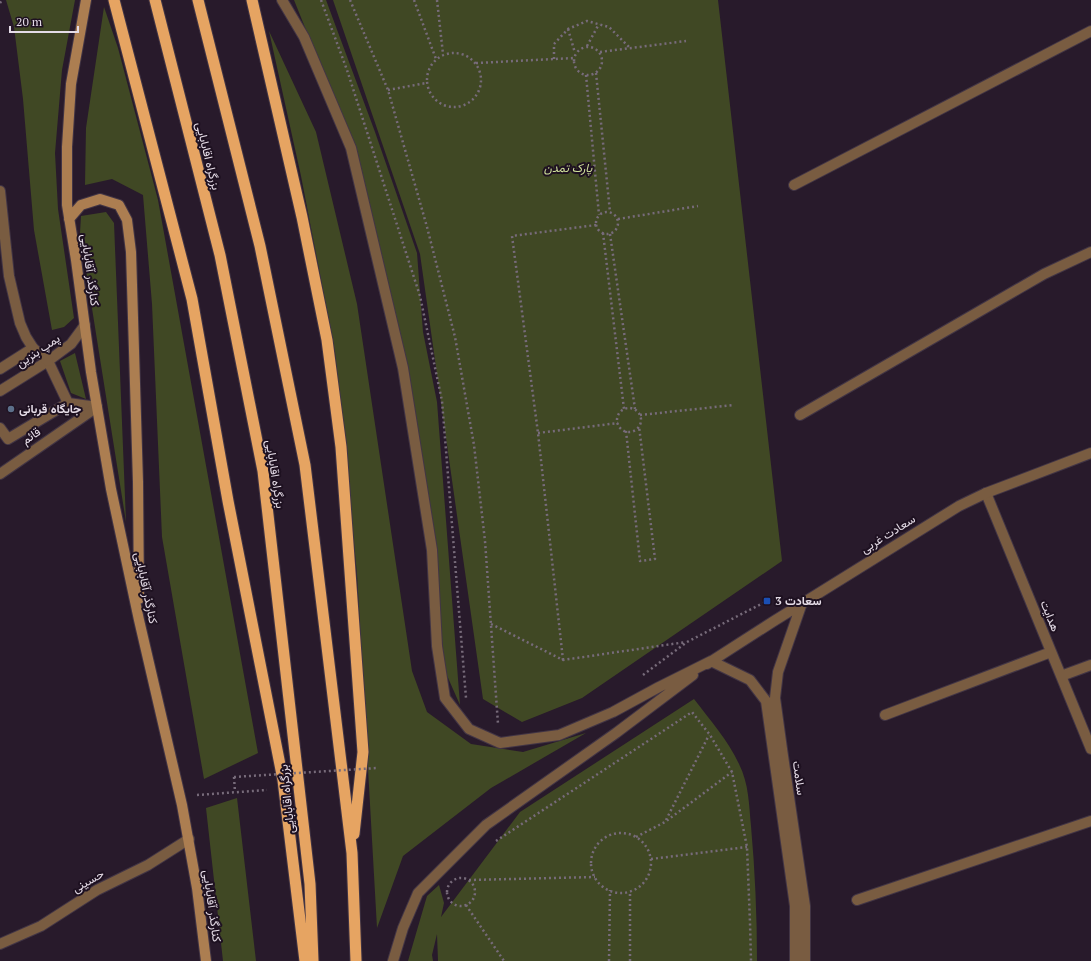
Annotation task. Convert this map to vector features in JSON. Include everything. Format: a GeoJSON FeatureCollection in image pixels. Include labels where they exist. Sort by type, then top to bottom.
{"type":"FeatureCollection","features":[{"type":"Feature","properties":{"kind":"highway"},"geometry":{"type":"LineString","coordinates":[[114,0],[192,299],[228,501],[284,789],[305,961]]}},
{"type":"Feature","properties":{"kind":"highway","name":"بزرگراه اقابابایی"},"geometry":{"type":"LineString","coordinates":[[156,0],[220,255],[263,471],[310,884],[313,961]]}},
{"type":"Feature","properties":{"kind":"highway"},"geometry":{"type":"LineString","coordinates":[[198,0],[260,246],[305,465],[352,853],[356,961]]}},
{"type":"Feature","properties":{"kind":"highway"},"geometry":{"type":"LineString","coordinates":[[252,0],[302,217],[327,340],[340,447],[363,752],[352,853]]}},
{"type":"Feature","properties":{"kind":"main road","name":"کنارگذر آقابابایی"},"geometry":{"type":"LineString","coordinates":[[86,0],[71,84],[67,147],[67,205],[84,325],[111,489],[139,620],[180,797],[198,888],[206,961]]}},
{"type":"Feature","properties":{"kind":"main road"},"geometry":{"type":"LineString","coordinates":[[69,219],[81,205],[100,199],[119,205],[127,220],[131,252],[138,482],[139,620]]}},
{"type":"Feature","properties":{"kind":"street"},"geometry":{"type":"LineString","coordinates":[[282,0],[304,37],[351,148],[399,353],[432,550],[438,646],[445,698],[469,729],[500,743],[559,735],[612,712],[711,661]]}},
{"type":"Feature","properties":{"kind":"street"},"geometry":{"type":"LineString","coordinates":[[794,185],[1091,31]]}},
{"type":"Feature","properties":{"kind":"street"},"geometry":{"type":"LineString","coordinates":[[0,190],[9,276],[20,323],[33,348],[48,362],[68,403]]}},
{"type":"Feature","properties":{"kind":"street"},"geometry":{"type":"LineString","coordinates":[[800,415],[1044,274],[1091,252]]}},
{"type":"Feature","properties":{"kind":"street","name":"پمپ بنزین"},"geometry":{"type":"LineString","coordinates":[[0,391],[48,362],[71,344],[84,325]]}},
{"type":"Feature","properties":{"kind":"street"},"geometry":{"type":"LineString","coordinates":[[0,369],[33,348]]}},
{"type":"Feature","properties":{"kind":"street"},"geometry":{"type":"LineString","coordinates":[[0,428],[8,439],[68,403],[97,407]]}},
{"type":"Feature","properties":{"kind":"street","name":"قائم"},"geometry":{"type":"LineString","coordinates":[[0,474],[97,407]]}},
{"type":"Feature","properties":{"kind":"street","name":"سعادت غربی"},"geometry":{"type":"LineString","coordinates":[[711,661],[959,506],[986,493],[1091,453]]}},
{"type":"Feature","properties":{"kind":"street","name":"هدایت"},"geometry":{"type":"LineString","coordinates":[[986,493],[1091,749]]}},
{"type":"Feature","properties":{"kind":"street","name":"سلامت"},"geometry":{"type":"LineString","coordinates":[[802,603],[778,672],[775,698],[805,906],[805,961]]}},
{"type":"Feature","properties":{"kind":"street"},"geometry":{"type":"LineString","coordinates":[[885,715],[1051,652]]}},
{"type":"Feature","properties":{"kind":"street"},"geometry":{"type":"LineString","coordinates":[[393,961],[403,928],[418,893],[486,825],[616,734],[711,661]]}},
{"type":"Feature","properties":{"kind":"street","name":"سلامت"},"geometry":{"type":"LineString","coordinates":[[711,661],[750,680],[766,701],[795,906],[795,961]]}},
{"type":"Feature","properties":{"kind":"street"},"geometry":{"type":"LineString","coordinates":[[1061,676],[1091,665]]}},
{"type":"Feature","properties":{"kind":"street"},"geometry":{"type":"LineString","coordinates":[[857,900],[1091,821]]}},
{"type":"Feature","properties":{"kind":"street","name":"حسینی"},"geometry":{"type":"LineString","coordinates":[[0,944],[41,926],[97,890],[148,865],[188,839]]}},
{"type":"Feature","properties":{"kind":"path"},"geometry":{"type":"LineString","coordinates":[[350,0],[388,90],[427,227],[455,337],[474,445],[485,541],[499,729],[494,725]]}},
{"type":"Feature","properties":{"kind":"path"},"geometry":{"type":"LineString","coordinates":[[414,0],[436,59]]}},
{"type":"Feature","properties":{"kind":"path"},"geometry":{"type":"LineString","coordinates":[[437,0],[443,54]]}},
{"type":"Feature","properties":{"kind":"path"},"geometry":{"type":"LineString","coordinates":[[554,59],[554,44],[568,29],[587,21],[609,26],[630,48]]}},
{"type":"Feature","properties":{"kind":"path"},"geometry":{"type":"LineString","coordinates":[[587,46],[599,24]]}},
{"type":"Feature","properties":{"kind":"path"},"geometry":{"type":"LineString","coordinates":[[568,29],[575,53],[574,63],[578,71],[586,75],[596,73],[602,66],[603,61],[600,52],[596,48],[587,46],[575,53]]}},
{"type":"Feature","properties":{"kind":"path"},"geometry":{"type":"LineString","coordinates":[[600,52],[686,41]]}},
{"type":"Feature","properties":{"kind":"path"},"geometry":{"type":"LineString","coordinates":[[452,52],[461,53],[476,63],[480,72],[480,85],[475,97],[468,103],[450,107],[434,99],[429,92],[426,83],[427,74],[430,66],[443,54],[452,52]]}},
{"type":"Feature","properties":{"kind":"path"},"geometry":{"type":"LineString","coordinates":[[476,63],[574,58]]}},
{"type":"Feature","properties":{"kind":"path"},"geometry":{"type":"LineString","coordinates":[[596,73],[610,212]]}},
{"type":"Feature","properties":{"kind":"path"},"geometry":{"type":"LineString","coordinates":[[586,75],[599,215],[596,225],[603,233],[610,234],[614,232],[618,226],[618,219],[610,212],[599,215]]}},
{"type":"Feature","properties":{"kind":"path"},"geometry":{"type":"LineString","coordinates":[[388,90],[426,83]]}},
{"type":"Feature","properties":{"kind":"path"},"geometry":{"type":"LineString","coordinates":[[618,219],[698,206]]}},
{"type":"Feature","properties":{"kind":"path"},"geometry":{"type":"LineString","coordinates":[[563,660],[538,433],[512,236],[596,225]]}},
{"type":"Feature","properties":{"kind":"path"},"geometry":{"type":"LineString","coordinates":[[603,233],[624,409]]}},
{"type":"Feature","properties":{"kind":"path"},"geometry":{"type":"LineString","coordinates":[[610,234],[635,409],[640,415],[641,419],[639,426],[655,559],[640,561],[626,431]]}},
{"type":"Feature","properties":{"kind":"path"},"geometry":{"type":"LineString","coordinates":[[640,415],[734,405]]}},
{"type":"Feature","properties":{"kind":"path"},"geometry":{"type":"LineString","coordinates":[[635,409],[624,409],[618,415],[618,423],[622,429],[626,431],[633,431],[639,426]]}},
{"type":"Feature","properties":{"kind":"path"},"geometry":{"type":"LineString","coordinates":[[538,433],[618,423]]}},
{"type":"Feature","properties":{"kind":"path"},"geometry":{"type":"LineString","coordinates":[[638,678],[687,642],[767,601]]}},
{"type":"Feature","properties":{"kind":"path"},"geometry":{"type":"LineString","coordinates":[[491,624],[563,660],[687,642]]}},
{"type":"Feature","properties":{"kind":"path"},"geometry":{"type":"LineString","coordinates":[[463,698],[467,705]]}},
{"type":"Feature","properties":{"kind":"path"},"geometry":{"type":"LineString","coordinates":[[491,844],[692,712],[710,735],[732,772],[747,847],[751,961]]}},
{"type":"Feature","properties":{"kind":"path"},"geometry":{"type":"LineString","coordinates":[[665,822],[710,735]]}},
{"type":"Feature","properties":{"kind":"path"},"geometry":{"type":"LineString","coordinates":[[235,792],[234,777],[377,768]]}},
{"type":"Feature","properties":{"kind":"path"},"geometry":{"type":"LineString","coordinates":[[636,837],[665,822],[732,772]]}},
{"type":"Feature","properties":{"kind":"path"},"geometry":{"type":"LineString","coordinates":[[180,797],[284,789]]}},
{"type":"Feature","properties":{"kind":"path"},"geometry":{"type":"LineString","coordinates":[[617,833],[627,833],[643,842],[651,859],[651,870],[646,879],[639,886],[630,891],[620,892],[610,890],[601,885],[595,876],[592,867],[592,858],[595,849],[600,842],[608,836],[617,833]]}},
{"type":"Feature","properties":{"kind":"path"},"geometry":{"type":"LineString","coordinates":[[651,859],[747,847]]}},
{"type":"Feature","properties":{"kind":"path"},"geometry":{"type":"LineString","coordinates":[[460,874],[449,886],[447,895],[452,903],[457,905],[466,905],[473,900],[475,895],[474,887],[469,880]]}},
{"type":"Feature","properties":{"kind":"path"},"geometry":{"type":"LineString","coordinates":[[455,879],[460,878],[469,880],[595,876]]}},
{"type":"Feature","properties":{"kind":"path"},"geometry":{"type":"LineString","coordinates":[[609,961],[610,890]]}},
{"type":"Feature","properties":{"kind":"path"},"geometry":{"type":"LineString","coordinates":[[630,891],[630,961]]}},
{"type":"Feature","properties":{"kind":"path"},"geometry":{"type":"LineString","coordinates":[[466,905],[504,961]]}},
{"type":"Feature","properties":{"kind":"green space"},"geometry":{"type":"Polygon","coordinates":[[[6,0],[75,0],[62,70],[55,153],[58,209],[74,318],[64,327],[52,330],[34,230],[23,99],[14,27],[6,0]]]}},
{"type":"Feature","properties":{"kind":"green space"},"geometry":{"type":"Polygon","coordinates":[[[294,0],[326,0],[375,132],[417,253],[423,332],[437,402],[460,705],[445,671],[426,481],[359,162],[294,0]]]}},
{"type":"Feature","properties":{"kind":"green space","name":"پارک تمدن"},"geometry":{"type":"Polygon","coordinates":[[[333,0],[718,0],[782,561],[582,698],[522,722],[483,699],[420,254],[333,0]]]}},
{"type":"Feature","properties":{"kind":"green space"},"geometry":{"type":"Polygon","coordinates":[[[104,7],[118,48],[158,200],[258,753],[204,779],[162,537],[152,304],[143,195],[112,179],[85,185],[86,128],[104,7]]]}},
{"type":"Feature","properties":{"kind":"green space"},"geometry":{"type":"Polygon","coordinates":[[[269,31],[316,132],[357,304],[412,671],[427,712],[471,744],[523,752],[586,733],[491,788],[403,856],[377,928],[357,574],[335,352],[301,176],[269,31]]]}},
{"type":"Feature","properties":{"kind":"green space"},"geometry":{"type":"Polygon","coordinates":[[[106,212],[114,223],[126,522],[80,233],[81,216],[106,212]]]}},
{"type":"Feature","properties":{"kind":"green space"},"geometry":{"type":"Polygon","coordinates":[[[75,353],[86,399],[71,393],[60,361],[75,353]]]}},
{"type":"Feature","properties":{"kind":"green space"},"geometry":{"type":"Polygon","coordinates":[[[694,699],[735,755],[747,787],[755,877],[757,961],[438,961],[437,934],[432,955],[433,961],[408,961],[427,896],[439,885],[444,903],[441,917],[520,812],[694,699]]]}},
{"type":"Feature","properties":{"kind":"green space"},"geometry":{"type":"Polygon","coordinates":[[[237,798],[256,961],[223,961],[206,808],[237,798]]]}},
{"type":"Feature","properties":{"kind":"place","name":"جایگاه قربانی"},"geometry":{"type":"Point","coordinates":[11,409]}},
{"type":"Feature","properties":{"kind":"place","name":"سعادت 3"},"geometry":{"type":"Point","coordinates":[767,601]}}]}
